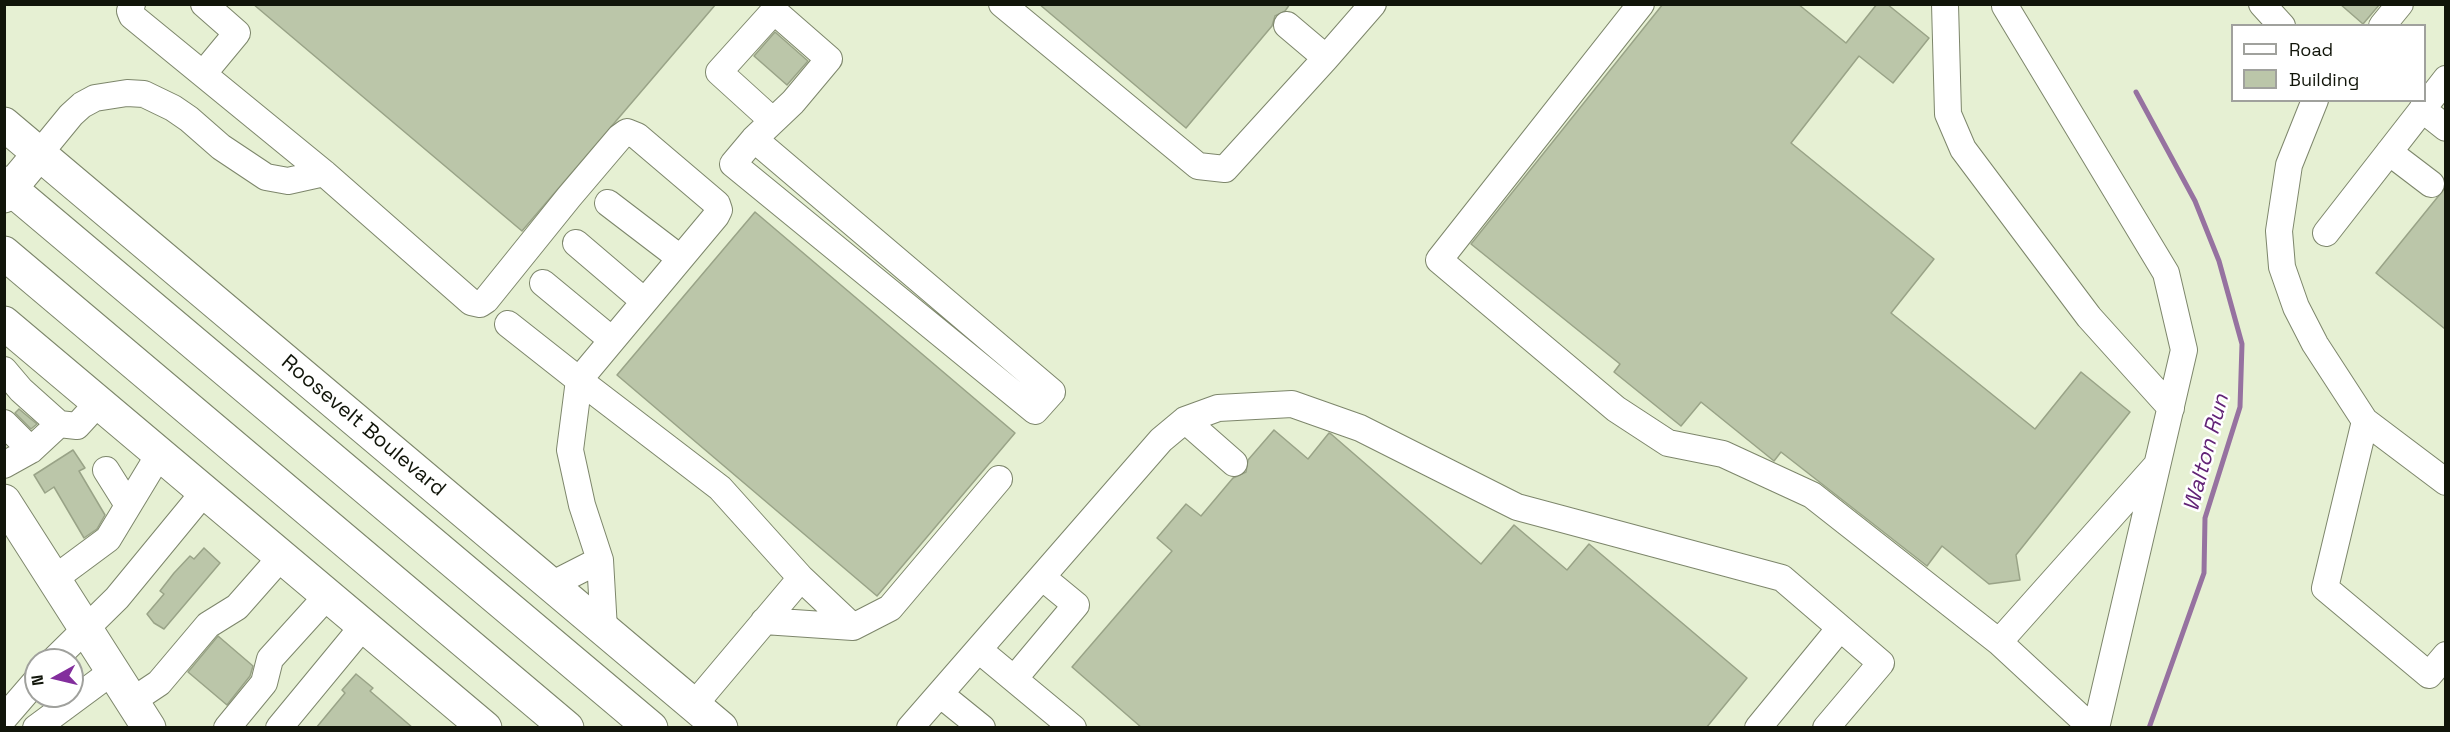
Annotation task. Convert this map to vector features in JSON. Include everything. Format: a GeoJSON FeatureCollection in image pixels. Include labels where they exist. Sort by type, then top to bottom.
{"type":"FeatureCollection","features":[{"type":"Feature","properties":{"kind":"main road","name":"Roosevelt Boulevard"},"geometry":{"type":"LineString","coordinates":[[4,124],[721,728]]}},
{"type":"Feature","properties":{"kind":"main road"},"geometry":{"type":"LineString","coordinates":[[39,154],[7,189],[651,728]]}},
{"type":"Feature","properties":{"kind":"main road"},"geometry":{"type":"LineString","coordinates":[[4,253],[567,728]]}},
{"type":"Feature","properties":{"kind":"main road"},"geometry":{"type":"LineString","coordinates":[[9,338],[99,402],[485,728]]}},
{"type":"Feature","properties":{"kind":"main road"},"geometry":{"type":"LineString","coordinates":[[437,489],[546,640]]}},
{"type":"Feature","properties":{"kind":"main road"},"geometry":{"type":"LineString","coordinates":[[4,501],[140,714]]}},
{"type":"Feature","properties":{"kind":"lane"},"geometry":{"type":"LineString","coordinates":[[132,4],[130,11],[132,16],[324,173],[471,302],[480,304],[486,300],[569,197],[620,137],[627,132],[637,136],[717,204],[719,210],[716,216],[579,380],[570,450],[582,505],[600,560],[604,629]]}},
{"type":"Feature","properties":{"kind":"lane"},"geometry":{"type":"LineString","coordinates":[[202,74],[237,33],[204,4]]}},
{"type":"Feature","properties":{"kind":"lane"},"geometry":{"type":"LineString","coordinates":[[1002,4],[1198,166],[1224,169],[1373,4]]}},
{"type":"Feature","properties":{"kind":"lane"},"geometry":{"type":"LineString","coordinates":[[1641,4],[1439,260],[1617,409],[1668,443],[1723,454],[1812,495],[1999,642],[2094,728],[2184,350],[2166,273],[2005,6]]}},
{"type":"Feature","properties":{"kind":"lane"},"geometry":{"type":"LineString","coordinates":[[1945,4],[1948,114],[1963,149],[2088,317],[2171,408]]}},
{"type":"Feature","properties":{"kind":"lane"},"geometry":{"type":"LineString","coordinates":[[2262,4],[2280,24]]}},
{"type":"Feature","properties":{"kind":"lane"},"geometry":{"type":"LineString","coordinates":[[2384,24],[2400,4]]}},
{"type":"Feature","properties":{"kind":"lane"},"geometry":{"type":"LineString","coordinates":[[1287,25],[1326,58]]}},
{"type":"Feature","properties":{"kind":"lane"},"geometry":{"type":"LineString","coordinates":[[2326,233],[2445,79]]}},
{"type":"Feature","properties":{"kind":"lane"},"geometry":{"type":"LineString","coordinates":[[39,154],[82,105],[95,98],[127,93],[144,94],[173,108],[221,147],[266,177],[288,181],[324,173]]}},
{"type":"Feature","properties":{"kind":"lane"},"geometry":{"type":"LineString","coordinates":[[2314,102],[2289,165],[2279,231],[2282,267],[2296,307],[2314,344],[2365,421],[2445,482]]}},
{"type":"Feature","properties":{"kind":"lane"},"geometry":{"type":"LineString","coordinates":[[2422,109],[2445,128]]}},
{"type":"Feature","properties":{"kind":"lane"},"geometry":{"type":"LineString","coordinates":[[754,139],[1052,392],[1035,411],[733,164],[754,139],[773,121]]}},
{"type":"Feature","properties":{"kind":"lane"},"geometry":{"type":"LineString","coordinates":[[2389,152],[2431,184]]}},
{"type":"Feature","properties":{"kind":"lane"},"geometry":{"type":"LineString","coordinates":[[608,203],[680,258]]}},
{"type":"Feature","properties":{"kind":"lane"},"geometry":{"type":"LineString","coordinates":[[576,243],[644,301]]}},
{"type":"Feature","properties":{"kind":"lane"},"geometry":{"type":"LineString","coordinates":[[543,283],[612,340]]}},
{"type":"Feature","properties":{"kind":"lane"},"geometry":{"type":"LineString","coordinates":[[508,324],[720,488],[801,578],[853,627]]}},
{"type":"Feature","properties":{"kind":"lane"},"geometry":{"type":"LineString","coordinates":[[4,370],[21,390],[45,436]]}},
{"type":"Feature","properties":{"kind":"lane"},"geometry":{"type":"LineString","coordinates":[[4,394],[45,436]]}},
{"type":"Feature","properties":{"kind":"lane"},"geometry":{"type":"LineString","coordinates":[[4,465],[45,436],[77,426],[99,402]]}},
{"type":"Feature","properties":{"kind":"lane"},"geometry":{"type":"LineString","coordinates":[[910,728],[1161,440],[1185,420],[1218,408],[1292,404],[1360,428],[1517,507],[1782,578],[1881,663],[1826,728]]}},
{"type":"Feature","properties":{"kind":"lane"},"geometry":{"type":"LineString","coordinates":[[1185,420],[1234,463]]}},
{"type":"Feature","properties":{"kind":"lane"},"geometry":{"type":"LineString","coordinates":[[2365,421],[2325,588],[2429,675],[2445,655]]}},
{"type":"Feature","properties":{"kind":"lane"},"geometry":{"type":"LineString","coordinates":[[4,423],[45,436]]}},
{"type":"Feature","properties":{"kind":"lane"},"geometry":{"type":"LineString","coordinates":[[54,579],[108,539],[160,453]]}},
{"type":"Feature","properties":{"kind":"lane"},"geometry":{"type":"LineString","coordinates":[[1999,642],[2158,464]]}},
{"type":"Feature","properties":{"kind":"lane"},"geometry":{"type":"LineString","coordinates":[[106,470],[128,505]]}},
{"type":"Feature","properties":{"kind":"lane"},"geometry":{"type":"LineString","coordinates":[[764,621],[853,627],[890,608],[999,479]]}},
{"type":"Feature","properties":{"kind":"lane"},"geometry":{"type":"LineString","coordinates":[[66,648],[117,598],[205,491]]}},
{"type":"Feature","properties":{"kind":"lane"},"geometry":{"type":"LineString","coordinates":[[140,714],[159,683],[208,625],[237,607],[282,556]]}},
{"type":"Feature","properties":{"kind":"lane"},"geometry":{"type":"LineString","coordinates":[[551,585],[600,560]]}},
{"type":"Feature","properties":{"kind":"lane"},"geometry":{"type":"LineString","coordinates":[[1014,679],[1076,605],[1042,577]]}},
{"type":"Feature","properties":{"kind":"lane"},"geometry":{"type":"LineString","coordinates":[[694,705],[801,578]]}},
{"type":"Feature","properties":{"kind":"lane"},"geometry":{"type":"LineString","coordinates":[[227,728],[264,683],[270,659],[328,595]]}},
{"type":"Feature","properties":{"kind":"lane"},"geometry":{"type":"LineString","coordinates":[[279,728],[364,625]]}},
{"type":"Feature","properties":{"kind":"lane"},"geometry":{"type":"LineString","coordinates":[[1758,728],[1840,628]]}},
{"type":"Feature","properties":{"kind":"lane"},"geometry":{"type":"LineString","coordinates":[[978,650],[1073,728]]}},
{"type":"Feature","properties":{"kind":"lane"},"geometry":{"type":"LineString","coordinates":[[36,728],[113,671]]}},
{"type":"Feature","properties":{"kind":"lane"},"geometry":{"type":"LineString","coordinates":[[8,705],[24,691]]}},
{"type":"Feature","properties":{"kind":"lane"},"geometry":{"type":"LineString","coordinates":[[940,694],[982,728]]}},
{"type":"Feature","properties":{"kind":"building"},"geometry":{"type":"Polygon","coordinates":[[[253,4],[716,4],[522,231],[253,4]]]}},
{"type":"Feature","properties":{"kind":"building"},"geometry":{"type":"Polygon","coordinates":[[[1039,4],[1290,4],[1285,11],[1275,16],[1272,26],[1186,128],[1039,4]]]}},
{"type":"Feature","properties":{"kind":"building"},"geometry":{"type":"Polygon","coordinates":[[[1663,4],[1798,4],[1846,43],[1877,4],[1887,4],[1929,38],[1893,83],[1859,56],[1791,143],[1934,259],[1891,313],[2035,429],[2081,372],[2130,412],[2016,555],[2020,580],[1989,584],[1942,546],[1927,566],[1781,452],[1774,461],[1701,402],[1681,426],[1614,372],[1620,364],[1471,244],[1663,4]]]}},
{"type":"Feature","properties":{"kind":"building"},"geometry":{"type":"Polygon","coordinates":[[[2340,4],[2380,4],[2363,24],[2340,4]]]}},
{"type":"Feature","properties":{"kind":"building"},"geometry":{"type":"Polygon","coordinates":[[[775,32],[808,61],[787,85],[754,56],[775,32]]]}},
{"type":"Feature","properties":{"kind":"building"},"geometry":{"type":"Polygon","coordinates":[[[2445,188],[2445,329],[2376,273],[2445,188]]]}},
{"type":"Feature","properties":{"kind":"building"},"geometry":{"type":"Polygon","coordinates":[[[755,212],[1015,433],[877,596],[617,375],[755,212]]]}},
{"type":"Feature","properties":{"kind":"building"},"geometry":{"type":"Polygon","coordinates":[[[19,409],[37,424],[31,429],[15,413],[19,409]]]}},
{"type":"Feature","properties":{"kind":"building"},"geometry":{"type":"Polygon","coordinates":[[[1274,430],[1308,459],[1329,433],[1331,434],[1481,564],[1514,525],[1567,570],[1589,544],[1747,678],[1706,728],[1142,728],[1072,667],[1172,551],[1157,538],[1186,504],[1201,516],[1233,478],[1246,472],[1248,460],[1274,430]]]}},
{"type":"Feature","properties":{"kind":"building"},"geometry":{"type":"Polygon","coordinates":[[[73,450],[85,468],[79,471],[105,515],[97,529],[84,538],[54,487],[45,493],[34,475],[73,450]]]}},
{"type":"Feature","properties":{"kind":"building"},"geometry":{"type":"Polygon","coordinates":[[[204,548],[220,563],[164,629],[154,623],[147,614],[164,594],[160,591],[174,573],[190,556],[194,559],[204,548]]]}},
{"type":"Feature","properties":{"kind":"building"},"geometry":{"type":"Polygon","coordinates":[[[218,636],[253,666],[250,676],[227,705],[188,672],[218,636]]]}},
{"type":"Feature","properties":{"kind":"building"},"geometry":{"type":"Polygon","coordinates":[[[356,674],[373,688],[370,691],[413,728],[316,728],[345,693],[342,690],[356,674]]]}},
{"type":"Feature","properties":{"kind":"waterway","name":"Walton Run"},"geometry":{"type":"LineString","coordinates":[[2136,92],[2195,201],[2219,261],[2242,344],[2240,407],[2205,518],[2204,573],[2149,728]]}}]}
